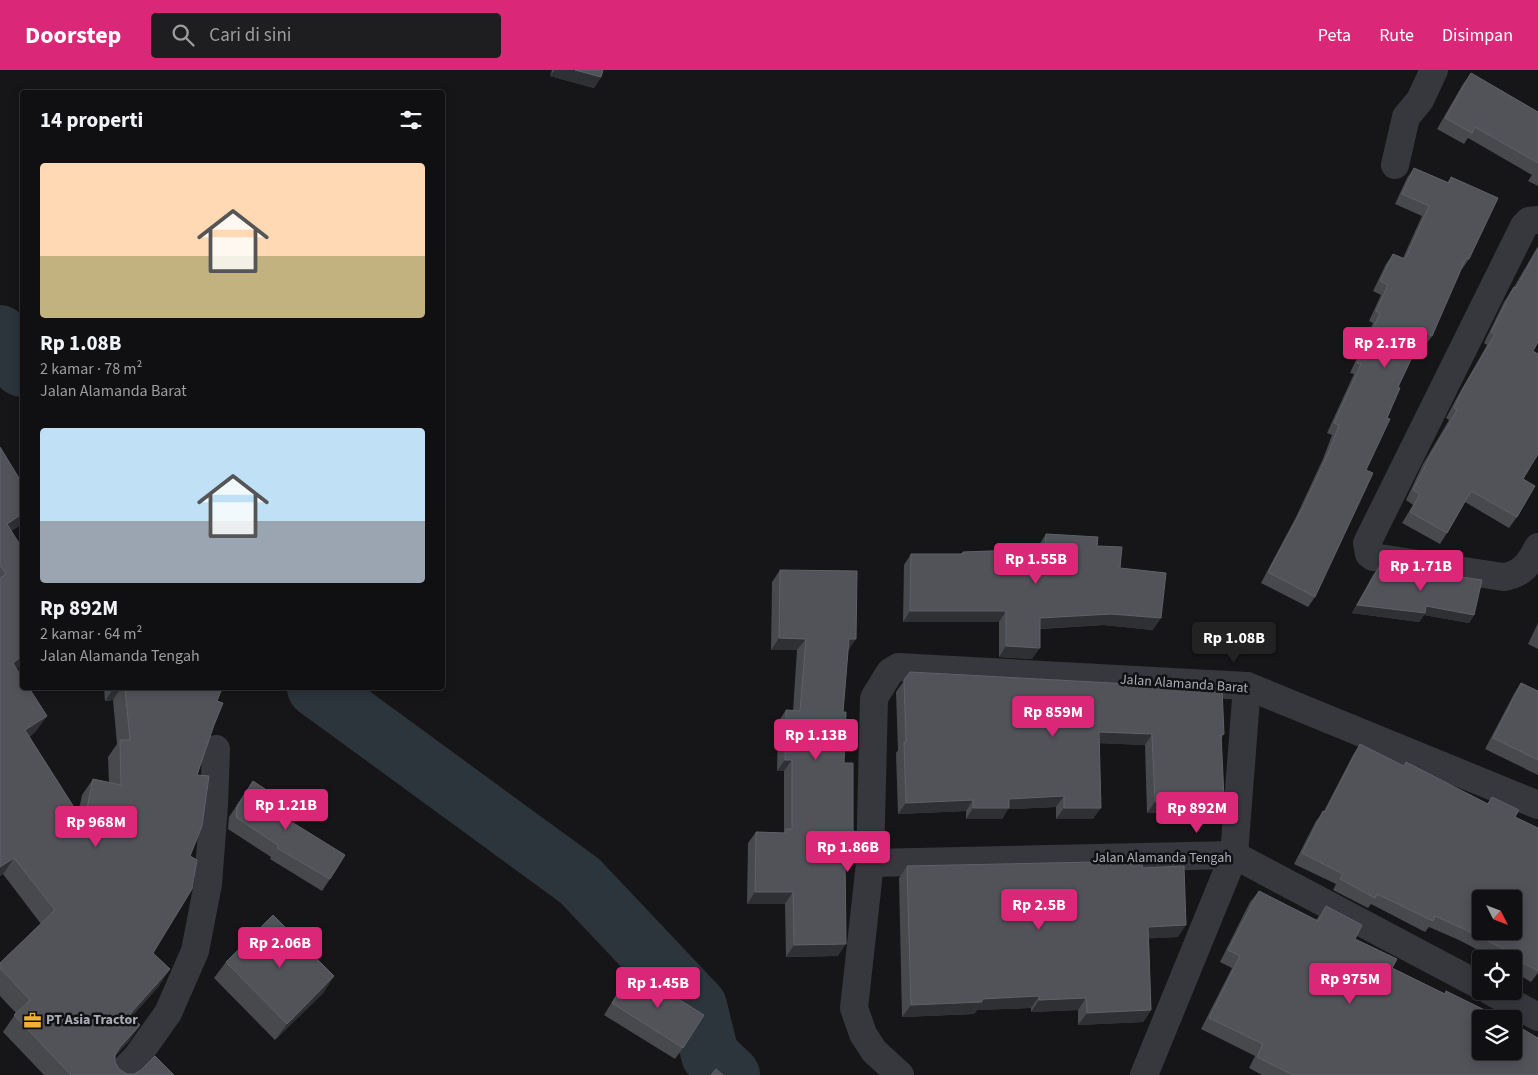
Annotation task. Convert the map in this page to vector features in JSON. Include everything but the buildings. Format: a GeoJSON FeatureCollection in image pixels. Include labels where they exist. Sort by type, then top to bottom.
{"type":"FeatureCollection","features":[{"type":"Feature","properties":{"kind":"street"},"geometry":{"type":"LineString","coordinates":[[1395,165],[1406,117],[1420,100],[1434,70]]}},
{"type":"Feature","properties":{"kind":"street"},"geometry":{"type":"LineString","coordinates":[[1538,220],[1529,221],[1524,226],[1367,543],[1369,554],[1373,557],[1503,577],[1513,576],[1522,570],[1531,560],[1538,547]]}},
{"type":"Feature","properties":{"kind":"street","name":"Jalan Alamanda Barat"},"geometry":{"type":"LineString","coordinates":[[870,863],[874,698],[890,672],[898,666],[1247,686],[1538,805]]}},
{"type":"Feature","properties":{"kind":"street"},"geometry":{"type":"LineString","coordinates":[[1144,1075],[1234,855],[1247,686]]}},
{"type":"Feature","properties":{"kind":"street"},"geometry":{"type":"LineString","coordinates":[[119,1075],[136,1058],[168,1013],[195,950],[208,884],[216,749]]}},
{"type":"Feature","properties":{"kind":"street","name":"Jalan Alamanda Tengah"},"geometry":{"type":"LineString","coordinates":[[870,863],[1234,855],[1472,981]]}},
{"type":"Feature","properties":{"kind":"street"},"geometry":{"type":"LineString","coordinates":[[870,863],[854,1008],[863,1034],[874,1051],[900,1075]]}},
{"type":"Feature","properties":{"kind":"street"},"geometry":{"type":"LineString","coordinates":[[1507,1000],[1538,1016]]}},
{"type":"Feature","properties":{"kind":"waterway"},"geometry":{"type":"LineString","coordinates":[[0,334],[20,365]]}},
{"type":"Feature","properties":{"kind":"waterway"},"geometry":{"type":"LineString","coordinates":[[319,690],[580,881],[698,1006],[710,1055],[731,1075]]}},
{"type":"Feature","properties":{"kind":"place","name":"PT Asia Tractor"},"geometry":{"type":"Point","coordinates":[32,1020]}}]}
